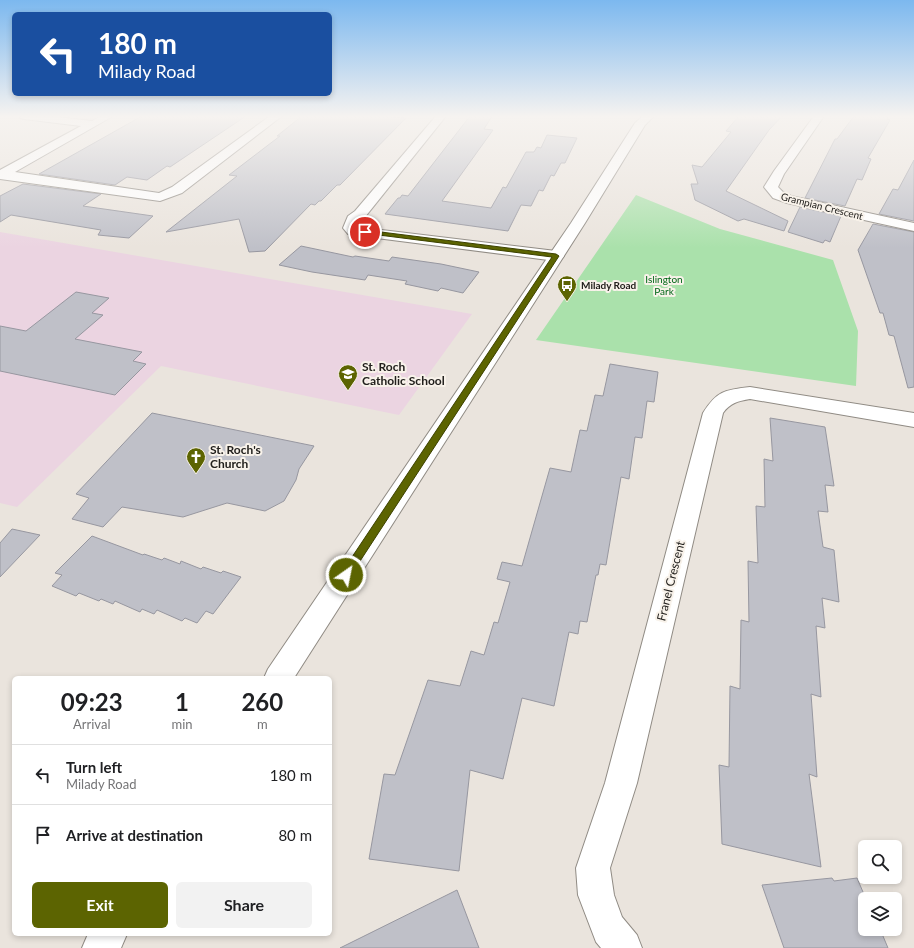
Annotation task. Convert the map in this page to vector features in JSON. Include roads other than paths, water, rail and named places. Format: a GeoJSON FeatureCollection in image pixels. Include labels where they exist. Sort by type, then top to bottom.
{"type":"FeatureCollection","features":[{"type":"Feature","properties":{"kind":"street"},"geometry":{"type":"LineString","coordinates":[[0,175],[27,160]]}},
{"type":"Feature","properties":{"kind":"street"},"geometry":{"type":"LineString","coordinates":[[0,175],[160,197],[177,190],[217,160]]}},
{"type":"Feature","properties":{"kind":"street"},"geometry":{"type":"LineString","coordinates":[[404,160],[360,214],[353,219],[350,228],[353,231],[556,256]]}},
{"type":"Feature","properties":{"kind":"street"},"geometry":{"type":"LineString","coordinates":[[279,676],[556,256],[617,160]]}},
{"type":"Feature","properties":{"kind":"street","name":"Grampian Crescent"},"geometry":{"type":"LineString","coordinates":[[788,160],[771,187],[773,192],[787,199],[914,227]]}},
{"type":"Feature","properties":{"kind":"street","name":"Franel Crescent"},"geometry":{"type":"LineString","coordinates":[[624,948],[609,929],[596,895],[593,868],[621,783],[713,413],[721,400],[735,394],[750,393],[800,400],[914,420]]}},
{"type":"Feature","properties":{"kind":"street"},"geometry":{"type":"LineString","coordinates":[[100,948],[108,936]]}},
{"type":"Feature","properties":{"kind":"place","name":"Milady Road"},"geometry":{"type":"Point","coordinates":[567,302]}},
{"type":"Feature","properties":{"kind":"place","name":"St. Roch Catholic School"},"geometry":{"type":"Point","coordinates":[348,391]}},
{"type":"Feature","properties":{"kind":"place","name":"St. Roch's Church"},"geometry":{"type":"Point","coordinates":[196,474]}},
{"type":"Feature","properties":{"kind":"park label","name":"Islington Park"},"geometry":{"type":"Point","coordinates":[664,284]}}]}
